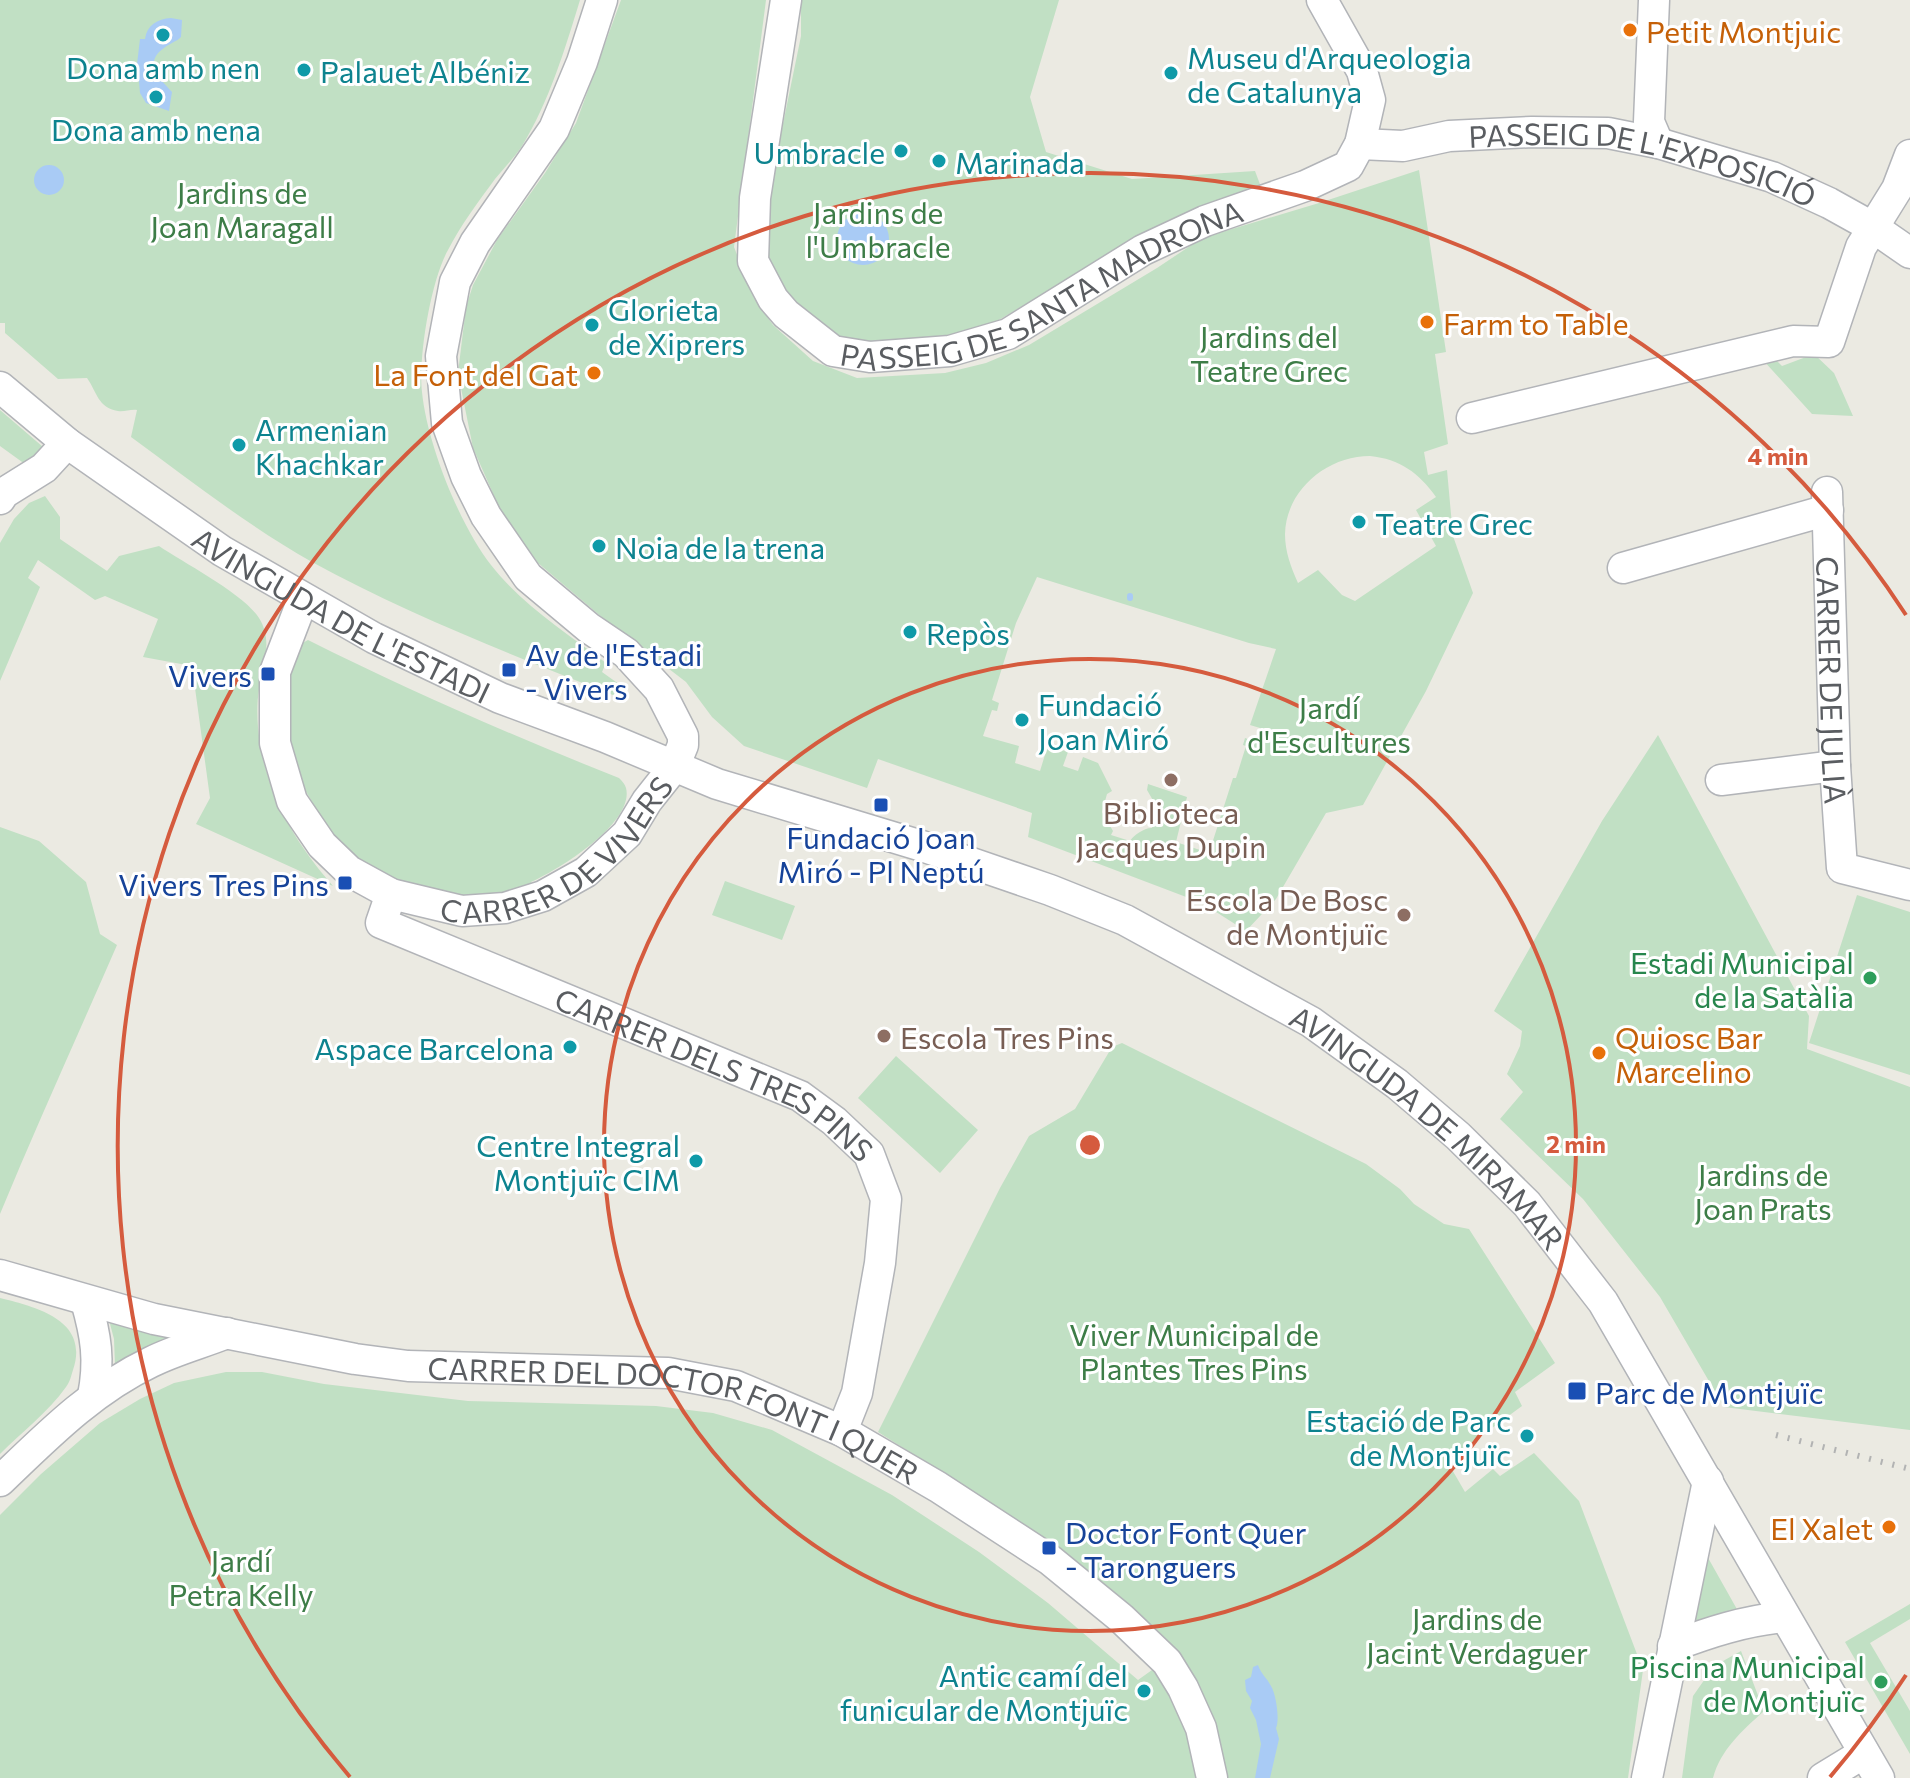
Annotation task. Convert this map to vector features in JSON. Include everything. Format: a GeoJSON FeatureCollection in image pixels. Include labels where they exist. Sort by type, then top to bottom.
{"type":"FeatureCollection","features":[{"type":"Feature","properties":{"kind":"street"},"geometry":{"type":"LineString","coordinates":[[602,0],[582,62],[554,129],[475,243],[455,282],[441,356],[447,423],[466,476],[486,516],[528,577],[589,628],[626,653],[659,689],[683,736],[683,745],[674,767]]}},
{"type":"Feature","properties":{"kind":"street","name":"PASSEIG DE SANTA MADRONA"},"geometry":{"type":"LineString","coordinates":[[786,0],[755,198],[753,261],[773,299],[786,314],[833,351],[870,357],[926,355],[1008,334],[1143,250],[1205,221],[1305,186],[1348,166],[1360,144],[1370,100],[1362,71],[1322,0]]}},
{"type":"Feature","properties":{"kind":"street"},"geometry":{"type":"LineString","coordinates":[[1654,0],[1649,122],[1658,143]]}},
{"type":"Feature","properties":{"kind":"street","name":"PASSEIG DE L'EXPOSICIÓ"},"geometry":{"type":"LineString","coordinates":[[1360,144],[1403,146],[1449,136],[1532,132],[1608,133],[1658,143],[1772,177],[1829,203],[1910,253]]}},
{"type":"Feature","properties":{"kind":"street"},"geometry":{"type":"LineString","coordinates":[[1472,418],[1793,341],[1829,342],[1861,247],[1897,189],[1910,155]]}},
{"type":"Feature","properties":{"kind":"street","name":"AVINGUDA DE L'ESTADI"},"geometry":{"type":"LineString","coordinates":[[0,387],[67,443],[222,551],[303,599],[374,638],[500,698],[605,737],[717,784]]}},
{"type":"Feature","properties":{"kind":"street"},"geometry":{"type":"LineString","coordinates":[[1,495],[44,468],[67,443]]}},
{"type":"Feature","properties":{"kind":"street","name":"CARRER DE JULIÀ"},"geometry":{"type":"LineString","coordinates":[[1623,568],[1827,501],[1835,766],[1842,868],[1910,885]]}},
{"type":"Feature","properties":{"kind":"street","name":"CARRER DE VIVERS"},"geometry":{"type":"LineString","coordinates":[[303,599],[275,672],[275,743],[292,801],[322,845],[349,871],[391,894],[462,911],[505,908],[543,896],[586,872],[627,834],[647,801],[674,767]]}},
{"type":"Feature","properties":{"kind":"street"},"geometry":{"type":"LineString","coordinates":[[1721,780],[1835,766]]}},
{"type":"Feature","properties":{"kind":"street","name":"AVINGUDA DE MIRAMAR"},"geometry":{"type":"LineString","coordinates":[[717,784],[922,846],[1125,920],[1311,1022],[1397,1084],[1458,1136],[1527,1204],[1603,1302],[1871,1766]]}},
{"type":"Feature","properties":{"kind":"street","name":"CARRER DELS TRES PINS"},"geometry":{"type":"LineString","coordinates":[[391,894],[381,923],[800,1096],[834,1121],[869,1154],[886,1199],[880,1263],[857,1393],[842,1431]]}},
{"type":"Feature","properties":{"kind":"street","name":"CARRER DEL DOCTOR FONT I QUER"},"geometry":{"type":"LineString","coordinates":[[0,1275],[154,1319],[355,1359],[408,1366],[668,1373],[736,1386],[842,1431],[938,1487],[1050,1560],[1121,1618],[1167,1662],[1183,1688],[1201,1728],[1212,1778]]}},
{"type":"Feature","properties":{"kind":"street"},"geometry":{"type":"LineString","coordinates":[[86,1301],[99,1368],[93,1396]]}},
{"type":"Feature","properties":{"kind":"street"},"geometry":{"type":"LineString","coordinates":[[0,1481],[93,1396],[152,1362],[227,1333]]}},
{"type":"Feature","properties":{"kind":"street"},"geometry":{"type":"LineString","coordinates":[[1647,1778],[1708,1481]]}},
{"type":"Feature","properties":{"kind":"street"},"geometry":{"type":"LineString","coordinates":[[1673,1646],[1751,1620],[1784,1617]]}},
{"type":"Feature","properties":{"kind":"street"},"geometry":{"type":"LineString","coordinates":[[1823,1778],[1871,1766]]}},
{"type":"Feature","properties":{"kind":"green space","name":"Jardins de Joan Maragall"},"geometry":{"type":"Polygon","coordinates":[[[0,0],[580,0],[556,75],[532,129],[470,214],[442,263],[427,319],[421,377],[430,435],[456,506],[479,548],[517,593],[606,663],[602,672],[623,687],[618,697],[424,617],[288,548],[131,437],[137,410],[118,411],[106,407],[87,378],[58,379],[5,333],[5,323],[0,323],[0,0]]]}},
{"type":"Feature","properties":{"kind":"green space"},"geometry":{"type":"Polygon","coordinates":[[[621,0],[766,0],[734,247],[754,298],[773,325],[813,361],[857,378],[945,373],[986,363],[1029,345],[1202,238],[1419,170],[1446,352],[1435,354],[1448,444],[1424,452],[1428,475],[1447,470],[1453,536],[1473,593],[1426,691],[1363,805],[1326,813],[1276,899],[1246,931],[1202,903],[1028,837],[1032,813],[878,759],[867,788],[744,746],[712,717],[686,682],[538,563],[502,514],[473,448],[458,373],[466,307],[473,285],[497,240],[576,123],[621,0]],[[1370,456],[1339,462],[1324,469],[1301,490],[1293,503],[1287,518],[1285,541],[1298,583],[1318,570],[1342,595],[1355,601],[1436,546],[1416,510],[1436,497],[1423,481],[1400,464],[1370,456]],[[1037,577],[1016,623],[992,700],[999,703],[997,711],[992,710],[983,736],[1019,746],[1015,763],[1040,771],[1048,745],[1068,752],[1063,766],[1078,771],[1083,757],[1098,763],[1112,791],[1107,794],[1102,812],[1113,831],[1111,835],[1130,841],[1140,832],[1152,828],[1158,809],[1147,790],[1148,784],[1187,797],[1176,842],[1209,853],[1233,778],[1236,778],[1246,746],[1243,745],[1245,738],[1256,742],[1260,728],[1250,725],[1276,649],[1037,577]]]}},
{"type":"Feature","properties":{"kind":"green space","name":"Jardins de l'Umbracle"},"geometry":{"type":"Polygon","coordinates":[[[801,0],[1059,0],[1030,97],[1046,152],[1132,179],[1255,171],[1261,187],[1169,220],[985,328],[937,342],[872,343],[839,336],[812,321],[788,299],[763,255],[767,202],[801,36],[801,0]]]}},
{"type":"Feature","properties":{"kind":"green space"},"geometry":{"type":"Polygon","coordinates":[[[1814,354],[1834,373],[1853,416],[1812,414],[1762,359],[1772,356],[1782,366],[1814,354]]]}},
{"type":"Feature","properties":{"kind":"green space"},"geometry":{"type":"Polygon","coordinates":[[[0,410],[43,447],[29,467],[0,446],[0,410]]]}},
{"type":"Feature","properties":{"kind":"green space"},"geometry":{"type":"Polygon","coordinates":[[[45,496],[60,517],[60,539],[107,571],[119,556],[159,546],[241,599],[259,618],[266,636],[257,708],[266,772],[293,832],[333,886],[196,824],[210,798],[192,666],[143,657],[158,619],[105,596],[95,600],[38,560],[28,578],[40,587],[0,681],[0,543],[14,519],[29,503],[45,496]]]}},
{"type":"Feature","properties":{"kind":"green space"},"geometry":{"type":"Polygon","coordinates":[[[308,640],[462,712],[619,778],[626,788],[626,802],[619,816],[575,857],[531,882],[534,888],[483,900],[446,897],[374,873],[333,838],[290,764],[283,690],[299,645],[308,640]]]}},
{"type":"Feature","properties":{"kind":"green space","name":"Jardins de Joan Prats"},"geometry":{"type":"Polygon","coordinates":[[[1658,735],[1809,1016],[1807,1049],[1910,1087],[1910,1430],[1724,1407],[1660,1297],[1583,1199],[1500,1119],[1523,1092],[1507,1074],[1520,1046],[1522,1031],[1494,1011],[1602,821],[1658,735]]]}},
{"type":"Feature","properties":{"kind":"green space"},"geometry":{"type":"Polygon","coordinates":[[[0,827],[39,841],[86,882],[100,934],[117,945],[0,1214],[0,827]]]}},
{"type":"Feature","properties":{"kind":"green space"},"geometry":{"type":"Polygon","coordinates":[[[725,881],[795,906],[782,940],[712,915],[725,881]]]}},
{"type":"Feature","properties":{"kind":"green space","name":"Estadi Municipal de la Satàlia"},"geometry":{"type":"Polygon","coordinates":[[[1857,895],[1910,912],[1910,1075],[1809,1043],[1857,895]]]}},
{"type":"Feature","properties":{"kind":"green space"},"geometry":{"type":"Polygon","coordinates":[[[1122,1043],[1366,1164],[1400,1189],[1414,1204],[1444,1224],[1469,1229],[1555,1363],[1515,1392],[1522,1406],[1447,1461],[1465,1492],[1493,1469],[1500,1476],[1534,1453],[1579,1501],[1643,1670],[1628,1778],[0,1778],[0,1515],[41,1474],[100,1423],[174,1383],[226,1372],[262,1372],[324,1384],[468,1401],[656,1406],[713,1413],[772,1430],[892,1495],[979,1552],[1048,1603],[1138,1680],[1173,1655],[1058,1552],[973,1492],[878,1432],[1029,1136],[1075,1109],[1112,1047],[1122,1043]]]}},
{"type":"Feature","properties":{"kind":"green space"},"geometry":{"type":"Polygon","coordinates":[[[896,1056],[978,1130],[940,1173],[858,1098],[896,1056]]]}},
{"type":"Feature","properties":{"kind":"green space"},"geometry":{"type":"Polygon","coordinates":[[[0,1298],[29,1306],[56,1319],[74,1339],[76,1353],[66,1387],[0,1454],[0,1298]]]}},
{"type":"Feature","properties":{"kind":"green space"},"geometry":{"type":"Polygon","coordinates":[[[109,1320],[178,1337],[115,1366],[114,1339],[109,1320]]]}},
{"type":"Feature","properties":{"kind":"green space"},"geometry":{"type":"Polygon","coordinates":[[[1707,1556],[1738,1611],[1692,1628],[1707,1556]]]}},
{"type":"Feature","properties":{"kind":"green space","name":"Piscina Municipal de Montjuïc"},"geometry":{"type":"Polygon","coordinates":[[[1910,1604],[1910,1619],[1870,1643],[1910,1711],[1910,1754],[1845,1642],[1910,1604]]]}},
{"type":"Feature","properties":{"kind":"green space"},"geometry":{"type":"Polygon","coordinates":[[[1741,1651],[1764,1711],[1727,1749],[1713,1778],[1682,1778],[1693,1696],[1714,1666],[1741,1651]]]}},
{"type":"Feature","properties":{"kind":"water"},"geometry":{"type":"Polygon","coordinates":[[[171,18],[182,20],[181,37],[166,46],[154,60],[159,77],[172,92],[169,111],[146,103],[140,93],[139,81],[135,81],[140,39],[145,39],[154,24],[171,18]]]}},
{"type":"Feature","properties":{"kind":"water"},"geometry":{"type":"Polygon","coordinates":[[[49,165],[60,169],[64,180],[60,191],[49,195],[38,191],[34,180],[38,169],[49,165]]]}},
{"type":"Feature","properties":{"kind":"water"},"geometry":{"type":"Polygon","coordinates":[[[863,213],[882,220],[889,239],[882,258],[863,265],[844,258],[837,239],[844,220],[863,213]]]}},
{"type":"Feature","properties":{"kind":"water"},"geometry":{"type":"Polygon","coordinates":[[[1258,1665],[1273,1690],[1277,1707],[1279,1739],[1270,1778],[1255,1778],[1261,1744],[1245,1680],[1251,1677],[1253,1667],[1258,1665]]]}},
{"type":"Feature","properties":{"kind":"railway"},"geometry":{"type":"LineString","coordinates":[[1776,1435],[1910,1469]]}},
{"type":"Feature","properties":{"kind":"place","name":"Petit Montjuic"},"geometry":{"type":"Point","coordinates":[1630,30]}},
{"type":"Feature","properties":{"kind":"place","name":"Dona amb nen"},"geometry":{"type":"Point","coordinates":[163,35]}},
{"type":"Feature","properties":{"kind":"place","name":"Palauet Albéniz"},"geometry":{"type":"Point","coordinates":[304,70]}},
{"type":"Feature","properties":{"kind":"place","name":"Museu d'Arqueologia de Catalunya"},"geometry":{"type":"Point","coordinates":[1171,73]}},
{"type":"Feature","properties":{"kind":"place","name":"Dona amb nena"},"geometry":{"type":"Point","coordinates":[156,97]}},
{"type":"Feature","properties":{"kind":"place","name":"Umbracle"},"geometry":{"type":"Point","coordinates":[901,151]}},
{"type":"Feature","properties":{"kind":"place","name":"Marinada"},"geometry":{"type":"Point","coordinates":[939,161]}},
{"type":"Feature","properties":{"kind":"place","name":"Farm to Table"},"geometry":{"type":"Point","coordinates":[1427,322]}},
{"type":"Feature","properties":{"kind":"place","name":"Glorieta de Xiprers"},"geometry":{"type":"Point","coordinates":[592,325]}},
{"type":"Feature","properties":{"kind":"place","name":"La Font del Gat"},"geometry":{"type":"Point","coordinates":[594,373]}},
{"type":"Feature","properties":{"kind":"place","name":"Armenian Khachkar"},"geometry":{"type":"Point","coordinates":[239,445]}},
{"type":"Feature","properties":{"kind":"place","name":"Teatre Grec"},"geometry":{"type":"Point","coordinates":[1359,522]}},
{"type":"Feature","properties":{"kind":"place","name":"Noia de la trena"},"geometry":{"type":"Point","coordinates":[599,546]}},
{"type":"Feature","properties":{"kind":"place","name":"Repòs"},"geometry":{"type":"Point","coordinates":[910,632]}},
{"type":"Feature","properties":{"kind":"place","name":"Av de l'Estadi - Vivers"},"geometry":{"type":"Point","coordinates":[509,670]}},
{"type":"Feature","properties":{"kind":"place","name":"Vivers"},"geometry":{"type":"Point","coordinates":[268,674]}},
{"type":"Feature","properties":{"kind":"place","name":"Fundació Joan Miró"},"geometry":{"type":"Point","coordinates":[1022,720]}},
{"type":"Feature","properties":{"kind":"place","name":"Biblioteca Jacques Dupin"},"geometry":{"type":"Point","coordinates":[1171,780]}},
{"type":"Feature","properties":{"kind":"place","name":"Fundació Joan Miró - Pl Neptú"},"geometry":{"type":"Point","coordinates":[881,805]}},
{"type":"Feature","properties":{"kind":"place","name":"Vivers Tres Pins"},"geometry":{"type":"Point","coordinates":[345,883]}},
{"type":"Feature","properties":{"kind":"place","name":"Escola De Bosc de Montjuïc"},"geometry":{"type":"Point","coordinates":[1404,915]}},
{"type":"Feature","properties":{"kind":"place","name":"Estadi Municipal de la Satàlia"},"geometry":{"type":"Point","coordinates":[1870,978]}},
{"type":"Feature","properties":{"kind":"place","name":"Escola Tres Pins"},"geometry":{"type":"Point","coordinates":[884,1036]}},
{"type":"Feature","properties":{"kind":"place","name":"Aspace Barcelona"},"geometry":{"type":"Point","coordinates":[570,1047]}},
{"type":"Feature","properties":{"kind":"place","name":"Quiosc Bar Marcelino"},"geometry":{"type":"Point","coordinates":[1599,1053]}},
{"type":"Feature","properties":{"kind":"place","name":"Centre Integral Montjuïc CIM"},"geometry":{"type":"Point","coordinates":[696,1161]}},
{"type":"Feature","properties":{"kind":"place","name":"Parc de Montjuïc"},"geometry":{"type":"Point","coordinates":[1577,1391]}},
{"type":"Feature","properties":{"kind":"place","name":"Estació de Parc de Montjuïc"},"geometry":{"type":"Point","coordinates":[1527,1436]}},
{"type":"Feature","properties":{"kind":"place","name":"El Xalet"},"geometry":{"type":"Point","coordinates":[1889,1527]}},
{"type":"Feature","properties":{"kind":"place","name":"Doctor Font Quer - Taronguers"},"geometry":{"type":"Point","coordinates":[1049,1548]}},
{"type":"Feature","properties":{"kind":"place","name":"Piscina Municipal de Montjuïc"},"geometry":{"type":"Point","coordinates":[1881,1682]}},
{"type":"Feature","properties":{"kind":"place","name":"Antic camí del funicular de Montjuïc"},"geometry":{"type":"Point","coordinates":[1144,1691]}},
{"type":"Feature","properties":{"kind":"park label","name":"Jardins del Teatre Grec"},"geometry":{"type":"Point","coordinates":[1269,352]}},
{"type":"Feature","properties":{"kind":"park label","name":"Jardí d'Escultures"},"geometry":{"type":"Point","coordinates":[1329,723]}},
{"type":"Feature","properties":{"kind":"park label","name":"Viver Municipal de Plantes Tres Pins"},"geometry":{"type":"Point","coordinates":[1194,1350]}},
{"type":"Feature","properties":{"kind":"park label","name":"Jardí Petra Kelly"},"geometry":{"type":"Point","coordinates":[241,1576]}},
{"type":"Feature","properties":{"kind":"park label","name":"Jardins de Jacint Verdaguer"},"geometry":{"type":"Point","coordinates":[1477,1634]}}]}
